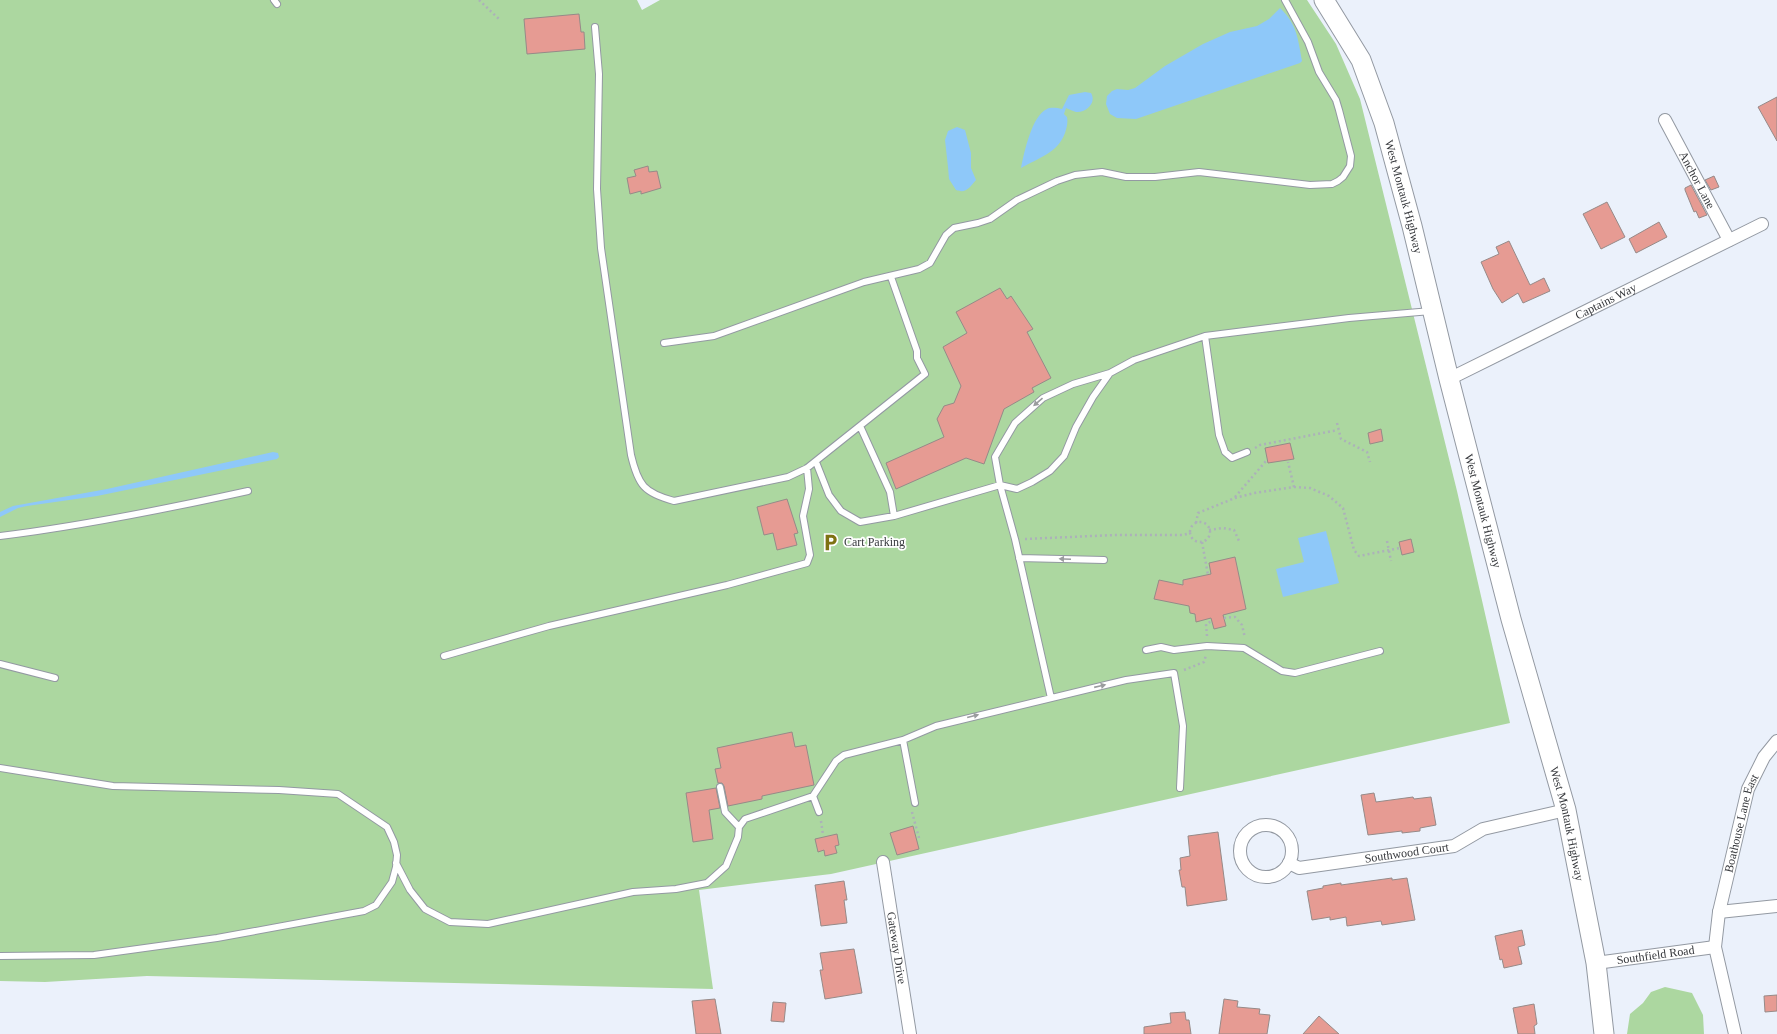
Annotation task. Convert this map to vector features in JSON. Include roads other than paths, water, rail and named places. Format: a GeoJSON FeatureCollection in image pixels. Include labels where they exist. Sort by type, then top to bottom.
{"type":"FeatureCollection","features":[{"type":"Feature","properties":{"kind":"main road","name":"West Montauk Highway"},"geometry":{"type":"LineString","coordinates":[[1324,0],[1361,60],[1384,122],[1412,226],[1449,378],[1511,619],[1566,810],[1596,963],[1604,1034]]}},
{"type":"Feature","properties":{"kind":"street","name":"Anchor Lane"},"geometry":{"type":"LineString","coordinates":[[1665,120],[1729,240]]}},
{"type":"Feature","properties":{"kind":"street","name":"Captains Way"},"geometry":{"type":"LineString","coordinates":[[1449,378],[1762,224]]}},
{"type":"Feature","properties":{"kind":"street","name":"Boathouse Lane East"},"geometry":{"type":"LineString","coordinates":[[1715,947],[1720,912],[1748,789],[1764,757],[1777,741]]}},
{"type":"Feature","properties":{"kind":"street","name":"Southwood Court"},"geometry":{"type":"LineString","coordinates":[[1290,863],[1299,868],[1454,846],[1483,828],[1566,810]]}},
{"type":"Feature","properties":{"kind":"street"},"geometry":{"type":"LineString","coordinates":[[1268,825],[1278,828],[1286,834],[1291,843],[1292,853],[1290,863],[1283,871],[1274,876],[1264,877],[1254,874],[1246,868],[1241,860],[1240,849],[1243,840],[1249,831],[1258,826],[1268,825]]}},
{"type":"Feature","properties":{"kind":"street","name":"Gateway Drive"},"geometry":{"type":"LineString","coordinates":[[883,862],[910,1034]]}},
{"type":"Feature","properties":{"kind":"street"},"geometry":{"type":"LineString","coordinates":[[1720,912],[1777,906]]}},
{"type":"Feature","properties":{"kind":"street"},"geometry":{"type":"LineString","coordinates":[[1715,947],[1735,1034]]}},
{"type":"Feature","properties":{"kind":"street","name":"Southfield Road"},"geometry":{"type":"LineString","coordinates":[[1596,963],[1715,947]]}},
{"type":"Feature","properties":{"kind":"lane"},"geometry":{"type":"LineString","coordinates":[[664,344],[714,336],[864,282],[919,269],[930,263],[946,235],[954,228],[990,219],[1017,200],[1057,181],[1075,175],[1102,172],[1126,176],[1155,177],[1199,172],[1310,185],[1332,184],[1338,181],[1344,177],[1350,166],[1351,156],[1339,110],[1336,100],[1319,72],[1308,42],[1285,0]]}},
{"type":"Feature","properties":{"kind":"lane"},"geometry":{"type":"LineString","coordinates":[[595,27],[599,74],[597,189],[601,248],[620,386],[636,476],[647,489],[658,496],[674,500],[788,477],[816,462],[925,374],[917,358],[917,352],[891,276]]}},
{"type":"Feature","properties":{"kind":"lane"},"geometry":{"type":"LineString","coordinates":[[1051,698],[1015,539],[1000,485],[996,457],[1015,423],[1043,398],[1073,384],[1110,373],[1134,360],[1205,336],[1349,318],[1433,310]]}},
{"type":"Feature","properties":{"kind":"lane"},"geometry":{"type":"LineString","coordinates":[[1205,336],[1220,436],[1225,452],[1232,458],[1247,452]]}},
{"type":"Feature","properties":{"kind":"lane"},"geometry":{"type":"LineString","coordinates":[[816,462],[829,495],[841,511],[860,522],[894,516],[1000,485],[1017,489],[1050,471],[1064,456],[1076,427],[1093,397],[1110,373]]}},
{"type":"Feature","properties":{"kind":"lane"},"geometry":{"type":"LineString","coordinates":[[860,426],[890,492],[894,516]]}},
{"type":"Feature","properties":{"kind":"lane"},"geometry":{"type":"LineString","coordinates":[[444,656],[549,626],[726,585],[807,563],[810,554],[803,516],[809,489],[807,468]]}},
{"type":"Feature","properties":{"kind":"lane"},"geometry":{"type":"LineString","coordinates":[[0,536],[92,522],[248,491]]}},
{"type":"Feature","properties":{"kind":"lane"},"geometry":{"type":"LineString","coordinates":[[1019,558],[1104,560]]}},
{"type":"Feature","properties":{"kind":"lane"},"geometry":{"type":"LineString","coordinates":[[1146,650],[1161,647],[1174,650],[1208,646],[1244,648],[1282,672],[1295,673],[1380,652]]}},
{"type":"Feature","properties":{"kind":"lane"},"geometry":{"type":"LineString","coordinates":[[0,664],[55,678]]}},
{"type":"Feature","properties":{"kind":"lane"},"geometry":{"type":"LineString","coordinates":[[396,863],[410,890],[425,909],[450,922],[488,924],[633,892],[676,889],[707,883],[726,866],[738,837],[739,827],[745,819],[813,796],[836,761],[844,755],[903,740],[936,726],[1126,680],[1174,673],[1183,726],[1180,788]]}},
{"type":"Feature","properties":{"kind":"lane"},"geometry":{"type":"LineString","coordinates":[[903,740],[915,803]]}},
{"type":"Feature","properties":{"kind":"lane"},"geometry":{"type":"LineString","coordinates":[[0,768],[113,786],[279,790],[338,794],[387,827],[394,842],[397,855],[392,882],[376,905],[342,916],[217,938],[94,955],[0,956]]}},
{"type":"Feature","properties":{"kind":"lane"},"geometry":{"type":"LineString","coordinates":[[720,787],[725,812],[739,827]]}},
{"type":"Feature","properties":{"kind":"lane"},"geometry":{"type":"LineString","coordinates":[[813,796],[819,812]]}},
{"type":"Feature","properties":{"kind":"water"},"geometry":{"type":"Polygon","coordinates":[[[1280,8],[1290,20],[1296,32],[1302,61],[1300,63],[1136,119],[1117,118],[1110,114],[1106,104],[1107,96],[1112,91],[1117,89],[1128,90],[1135,88],[1165,66],[1203,44],[1230,32],[1257,26],[1269,19],[1280,8]]]}},
{"type":"Feature","properties":{"kind":"water"},"geometry":{"type":"Polygon","coordinates":[[[1085,92],[1091,93],[1093,100],[1092,104],[1087,109],[1080,112],[1066,108],[1064,114],[1067,117],[1067,127],[1058,146],[1047,154],[1021,168],[1024,153],[1033,126],[1042,113],[1050,108],[1062,109],[1069,95],[1085,92]]]}},
{"type":"Feature","properties":{"kind":"water"},"geometry":{"type":"Polygon","coordinates":[[[957,127],[965,130],[971,153],[971,168],[976,180],[968,189],[962,191],[956,190],[949,179],[945,140],[948,131],[957,127]]]}},
{"type":"Feature","properties":{"kind":"water"},"geometry":{"type":"Polygon","coordinates":[[[273,452],[278,453],[279,457],[277,459],[97,496],[27,506],[18,508],[0,517],[0,512],[13,506],[107,489],[273,452]]]}},
{"type":"Feature","properties":{"kind":"water"},"geometry":{"type":"Polygon","coordinates":[[[1326,531],[1339,583],[1283,597],[1276,569],[1304,562],[1298,538],[1326,531]]]}},
{"type":"Feature","properties":{"kind":"place","name":"Cart Parking"},"geometry":{"type":"Point","coordinates":[831,542]}}]}
